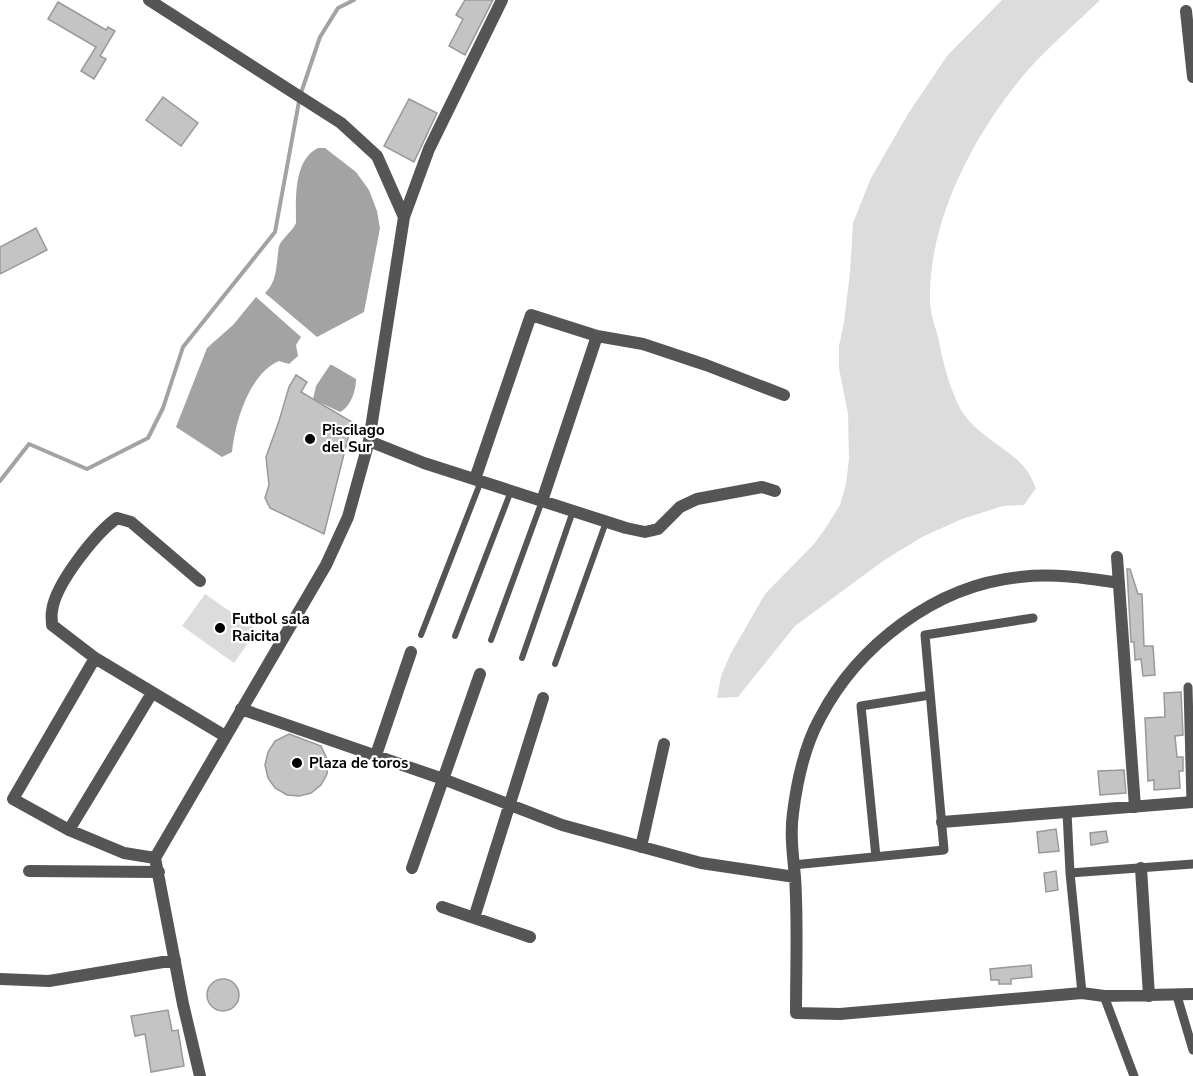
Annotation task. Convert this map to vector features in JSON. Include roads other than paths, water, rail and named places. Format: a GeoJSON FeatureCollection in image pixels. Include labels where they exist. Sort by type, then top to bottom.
{"type":"FeatureCollection","features":[{"type":"Feature","properties":{"kind":"street"},"geometry":{"type":"LineString","coordinates":[[149,0],[340,123],[377,156],[404,217]]}},
{"type":"Feature","properties":{"kind":"street"},"geometry":{"type":"LineString","coordinates":[[200,1076],[155,858],[326,565],[348,517],[369,441],[404,217],[429,149],[502,0]]}},
{"type":"Feature","properties":{"kind":"street"},"geometry":{"type":"LineString","coordinates":[[1186,12],[1193,77]]}},
{"type":"Feature","properties":{"kind":"street"},"geometry":{"type":"LineString","coordinates":[[478,480],[531,315],[597,336],[643,344],[784,395]]}},
{"type":"Feature","properties":{"kind":"street"},"geometry":{"type":"LineString","coordinates":[[542,501],[597,336]]}},
{"type":"Feature","properties":{"kind":"street"},"geometry":{"type":"LineString","coordinates":[[369,441],[424,463],[606,522],[645,532],[658,529],[680,507],[697,499],[762,487],[775,491]]}},
{"type":"Feature","properties":{"kind":"street"},"geometry":{"type":"LineString","coordinates":[[200,581],[131,522],[117,518],[105,526],[63,581],[52,609],[52,625],[95,658],[225,736]]}},
{"type":"Feature","properties":{"kind":"street"},"geometry":{"type":"LineString","coordinates":[[1117,557],[1135,807]]}},
{"type":"Feature","properties":{"kind":"street"},"geometry":{"type":"LineString","coordinates":[[1119,583],[1069,575],[1018,577],[969,588],[923,609],[882,638],[847,675],[819,718],[801,766],[792,816],[796,1013],[840,1014],[1082,993],[1104,996],[1193,994]]}},
{"type":"Feature","properties":{"kind":"street"},"geometry":{"type":"LineString","coordinates":[[241,709],[443,779],[562,825],[701,863],[794,871],[876,857],[944,850],[925,635],[1033,618]]}},
{"type":"Feature","properties":{"kind":"street"},"geometry":{"type":"LineString","coordinates":[[376,755],[411,652]]}},
{"type":"Feature","properties":{"kind":"street"},"geometry":{"type":"LineString","coordinates":[[95,658],[13,799],[69,830],[124,853],[155,858]]}},
{"type":"Feature","properties":{"kind":"street"},"geometry":{"type":"LineString","coordinates":[[412,868],[480,674]]}},
{"type":"Feature","properties":{"kind":"street"},"geometry":{"type":"LineString","coordinates":[[942,822],[1192,802],[1188,687]]}},
{"type":"Feature","properties":{"kind":"street"},"geometry":{"type":"LineString","coordinates":[[69,830],[152,693]]}},
{"type":"Feature","properties":{"kind":"street"},"geometry":{"type":"LineString","coordinates":[[876,857],[861,706],[930,695]]}},
{"type":"Feature","properties":{"kind":"street"},"geometry":{"type":"LineString","coordinates":[[474,918],[543,698]]}},
{"type":"Feature","properties":{"kind":"street"},"geometry":{"type":"LineString","coordinates":[[640,846],[664,744]]}},
{"type":"Feature","properties":{"kind":"street"},"geometry":{"type":"LineString","coordinates":[[1067,812],[1070,873],[1082,993]]}},
{"type":"Feature","properties":{"kind":"street"},"geometry":{"type":"LineString","coordinates":[[1070,873],[1193,864]]}},
{"type":"Feature","properties":{"kind":"street"},"geometry":{"type":"LineString","coordinates":[[1141,868],[1149,996]]}},
{"type":"Feature","properties":{"kind":"street"},"geometry":{"type":"LineString","coordinates":[[29,871],[159,872]]}},
{"type":"Feature","properties":{"kind":"street"},"geometry":{"type":"LineString","coordinates":[[442,907],[530,937]]}},
{"type":"Feature","properties":{"kind":"street"},"geometry":{"type":"LineString","coordinates":[[0,979],[49,981],[175,960]]}},
{"type":"Feature","properties":{"kind":"street"},"geometry":{"type":"LineString","coordinates":[[1104,996],[1134,1076]]}},
{"type":"Feature","properties":{"kind":"street"},"geometry":{"type":"LineString","coordinates":[[1177,996],[1193,1050]]}},
{"type":"Feature","properties":{"kind":"lane"},"geometry":{"type":"LineString","coordinates":[[421,635],[478,480]]}},
{"type":"Feature","properties":{"kind":"lane"},"geometry":{"type":"LineString","coordinates":[[455,636],[511,491]]}},
{"type":"Feature","properties":{"kind":"lane"},"geometry":{"type":"LineString","coordinates":[[491,640],[542,501]]}},
{"type":"Feature","properties":{"kind":"lane"},"geometry":{"type":"LineString","coordinates":[[522,658],[573,511]]}},
{"type":"Feature","properties":{"kind":"lane"},"geometry":{"type":"LineString","coordinates":[[555,664],[606,522]]}},
{"type":"Feature","properties":{"kind":"waterway"},"geometry":{"type":"LineString","coordinates":[[0,481],[29,444],[87,469],[148,438],[163,408],[183,347],[275,232],[300,96],[320,37],[338,8],[354,0]]}},
{"type":"Feature","properties":{"kind":"place","name":"Piscilago del Sur"},"geometry":{"type":"Point","coordinates":[310,439]}},
{"type":"Feature","properties":{"kind":"place","name":"Futbol sala Raicita"},"geometry":{"type":"Point","coordinates":[220,628]}},
{"type":"Feature","properties":{"kind":"place","name":"Plaza de toros"},"geometry":{"type":"Point","coordinates":[297,763]}}]}
